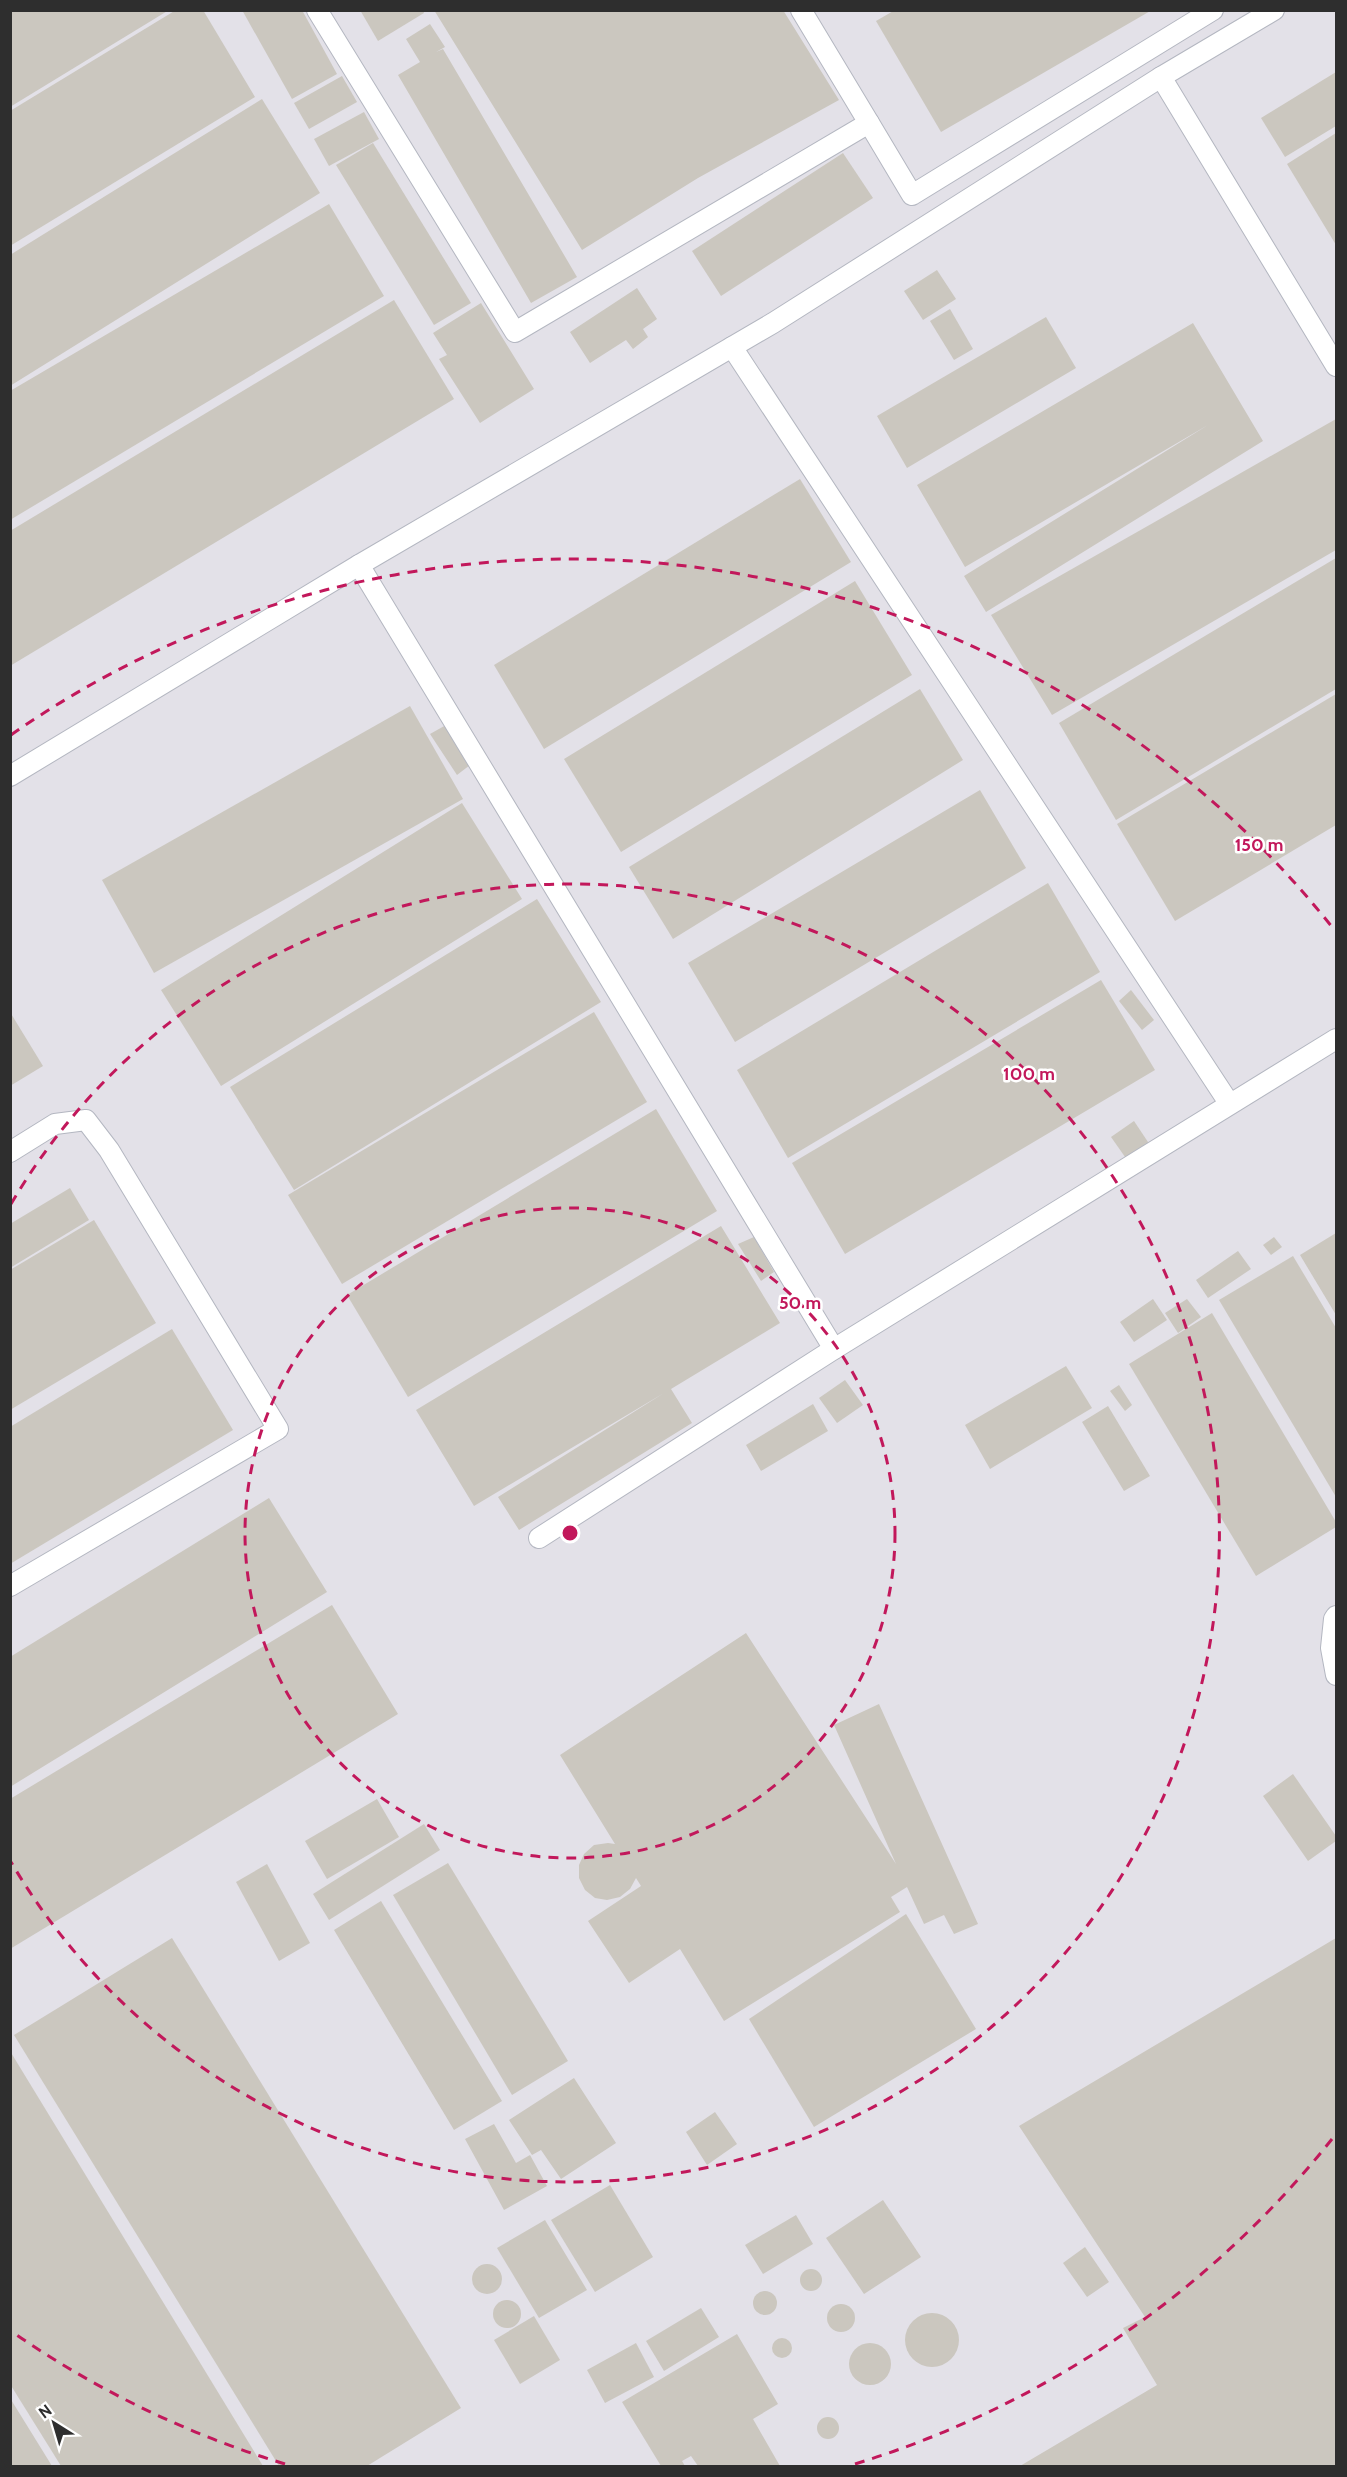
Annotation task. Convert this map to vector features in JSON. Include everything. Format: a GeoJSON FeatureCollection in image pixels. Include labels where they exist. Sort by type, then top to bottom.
{"type":"FeatureCollection","features":[{"type":"Feature","properties":{"kind":"lane"},"geometry":{"type":"LineString","coordinates":[[317,10],[515,332],[869,123]]}},
{"type":"Feature","properties":{"kind":"lane"},"geometry":{"type":"LineString","coordinates":[[801,10],[912,195],[1213,10]]}},
{"type":"Feature","properties":{"kind":"lane"},"geometry":{"type":"LineString","coordinates":[[10,776],[359,565],[774,323],[1161,77],[1274,10]]}},
{"type":"Feature","properties":{"kind":"lane"},"geometry":{"type":"LineString","coordinates":[[1161,77],[1336,366]]}},
{"type":"Feature","properties":{"kind":"lane"},"geometry":{"type":"LineString","coordinates":[[732,347],[1229,1103]]}},
{"type":"Feature","properties":{"kind":"lane"},"geometry":{"type":"LineString","coordinates":[[359,565],[834,1349]]}},
{"type":"Feature","properties":{"kind":"lane"},"geometry":{"type":"LineString","coordinates":[[539,1538],[834,1349],[1336,1039]]}},
{"type":"Feature","properties":{"kind":"lane"},"geometry":{"type":"LineString","coordinates":[[10,1152],[56,1124],[86,1120],[109,1150],[278,1429],[10,1586]]}},
{"type":"Feature","properties":{"kind":"lane"},"geometry":{"type":"LineString","coordinates":[[1336,1616],[1331,1648],[1336,1675]]}},
{"type":"Feature","properties":{"kind":"shaded area"},"geometry":{"type":"Polygon","coordinates":[[[11,11],[1336,11],[1336,2466],[11,2466],[11,11]]]}},
{"type":"Feature","properties":{"kind":"building"},"geometry":{"type":"Polygon","coordinates":[[[10,10],[169,10],[10,107],[10,10]]]}},
{"type":"Feature","properties":{"kind":"building"},"geometry":{"type":"Polygon","coordinates":[[[176,10],[203,10],[255,97],[10,246],[10,111],[176,10]]]}},
{"type":"Feature","properties":{"kind":"building"},"geometry":{"type":"Polygon","coordinates":[[[242,10],[302,10],[337,74],[292,99],[242,10]]]}},
{"type":"Feature","properties":{"kind":"building"},"geometry":{"type":"Polygon","coordinates":[[[360,10],[423,10],[424,13],[378,41],[360,10]]]}},
{"type":"Feature","properties":{"kind":"building"},"geometry":{"type":"Polygon","coordinates":[[[434,10],[783,10],[839,100],[698,178],[582,250],[434,10]]]}},
{"type":"Feature","properties":{"kind":"building"},"geometry":{"type":"Polygon","coordinates":[[[895,10],[1152,10],[941,132],[876,21],[895,10]]]}},
{"type":"Feature","properties":{"kind":"building"},"geometry":{"type":"Polygon","coordinates":[[[430,24],[445,47],[436,52],[443,49],[577,277],[531,303],[398,75],[420,62],[406,39],[430,24]]]}},
{"type":"Feature","properties":{"kind":"building"},"geometry":{"type":"Polygon","coordinates":[[[1336,72],[1336,126],[1285,157],[1261,118],[1336,72]]]}},
{"type":"Feature","properties":{"kind":"building"},"geometry":{"type":"Polygon","coordinates":[[[342,76],[357,102],[309,129],[294,103],[342,76]]]}},
{"type":"Feature","properties":{"kind":"building"},"geometry":{"type":"Polygon","coordinates":[[[262,99],[320,193],[10,386],[10,255],[262,99]]]}},
{"type":"Feature","properties":{"kind":"building"},"geometry":{"type":"Polygon","coordinates":[[[364,112],[379,139],[329,166],[314,139],[364,112]]]}},
{"type":"Feature","properties":{"kind":"building"},"geometry":{"type":"Polygon","coordinates":[[[1336,133],[1336,245],[1287,164],[1336,133]]]}},
{"type":"Feature","properties":{"kind":"building"},"geometry":{"type":"Polygon","coordinates":[[[373,143],[471,303],[434,325],[336,165],[373,143]]]}},
{"type":"Feature","properties":{"kind":"building"},"geometry":{"type":"Polygon","coordinates":[[[843,153],[873,198],[721,296],[692,251],[843,153]]]}},
{"type":"Feature","properties":{"kind":"building"},"geometry":{"type":"Polygon","coordinates":[[[329,204],[384,296],[10,520],[10,391],[329,204]]]}},
{"type":"Feature","properties":{"kind":"building"},"geometry":{"type":"Polygon","coordinates":[[[937,270],[956,299],[923,320],[904,291],[937,270]]]}},
{"type":"Feature","properties":{"kind":"building"},"geometry":{"type":"Polygon","coordinates":[[[637,288],[657,319],[643,329],[648,337],[633,349],[626,340],[590,363],[570,332],[637,288]]]}},
{"type":"Feature","properties":{"kind":"building"},"geometry":{"type":"Polygon","coordinates":[[[394,300],[454,399],[10,666],[10,531],[394,300]]]}},
{"type":"Feature","properties":{"kind":"building"},"geometry":{"type":"Polygon","coordinates":[[[481,303],[534,389],[480,423],[439,359],[447,355],[433,333],[481,303]]]}},
{"type":"Feature","properties":{"kind":"building"},"geometry":{"type":"Polygon","coordinates":[[[950,309],[973,349],[954,360],[930,321],[950,309]]]}},
{"type":"Feature","properties":{"kind":"building"},"geometry":{"type":"Polygon","coordinates":[[[1046,317],[1076,368],[907,468],[877,416],[1046,317]]]}},
{"type":"Feature","properties":{"kind":"building"},"geometry":{"type":"Polygon","coordinates":[[[1193,323],[1263,441],[986,612],[964,576],[1208,425],[965,567],[917,485],[1193,323]]]}},
{"type":"Feature","properties":{"kind":"building"},"geometry":{"type":"Polygon","coordinates":[[[1336,419],[1336,550],[1052,715],[991,615],[1336,419]]]}},
{"type":"Feature","properties":{"kind":"building"},"geometry":{"type":"Polygon","coordinates":[[[800,479],[851,562],[544,749],[494,665],[800,479]]]}},
{"type":"Feature","properties":{"kind":"building"},"geometry":{"type":"Polygon","coordinates":[[[1336,558],[1336,689],[1116,820],[1059,723],[1336,558]]]}},
{"type":"Feature","properties":{"kind":"building"},"geometry":{"type":"Polygon","coordinates":[[[855,581],[912,675],[621,852],[564,759],[855,581]]]}},
{"type":"Feature","properties":{"kind":"building"},"geometry":{"type":"Polygon","coordinates":[[[920,689],[963,760],[673,939],[629,867],[920,689]]]}},
{"type":"Feature","properties":{"kind":"building"},"geometry":{"type":"Polygon","coordinates":[[[1336,694],[1336,825],[1175,921],[1117,824],[1336,694]]]}},
{"type":"Feature","properties":{"kind":"building"},"geometry":{"type":"Polygon","coordinates":[[[410,706],[463,799],[154,973],[102,880],[410,706]]]}},
{"type":"Feature","properties":{"kind":"building"},"geometry":{"type":"Polygon","coordinates":[[[446,725],[470,765],[457,775],[430,734],[446,725]]]}},
{"type":"Feature","properties":{"kind":"building"},"geometry":{"type":"Polygon","coordinates":[[[980,790],[1026,868],[735,1042],[688,963],[980,790]]]}},
{"type":"Feature","properties":{"kind":"building"},"geometry":{"type":"Polygon","coordinates":[[[462,803],[522,899],[221,1086],[161,990],[462,803]]]}},
{"type":"Feature","properties":{"kind":"building"},"geometry":{"type":"Polygon","coordinates":[[[1048,883],[1100,972],[788,1158],[737,1070],[1048,883]]]}},
{"type":"Feature","properties":{"kind":"building"},"geometry":{"type":"Polygon","coordinates":[[[537,899],[601,1002],[294,1190],[230,1087],[537,899]]]}},
{"type":"Feature","properties":{"kind":"building"},"geometry":{"type":"Polygon","coordinates":[[[1101,980],[1155,1070],[845,1254],[792,1163],[1101,980]]]}},
{"type":"Feature","properties":{"kind":"building"},"geometry":{"type":"Polygon","coordinates":[[[1131,990],[1154,1020],[1142,1030],[1119,1001],[1131,990]]]}},
{"type":"Feature","properties":{"kind":"building"},"geometry":{"type":"Polygon","coordinates":[[[10,1012],[43,1066],[10,1086],[10,1012]]]}},
{"type":"Feature","properties":{"kind":"building"},"geometry":{"type":"Polygon","coordinates":[[[594,1012],[647,1102],[342,1284],[288,1195],[594,1012]]]}},
{"type":"Feature","properties":{"kind":"building"},"geometry":{"type":"Polygon","coordinates":[[[656,1109],[717,1211],[408,1397],[347,1295],[656,1109]]]}},
{"type":"Feature","properties":{"kind":"building"},"geometry":{"type":"Polygon","coordinates":[[[1134,1121],[1152,1148],[1130,1164],[1111,1137],[1134,1121]]]}},
{"type":"Feature","properties":{"kind":"building"},"geometry":{"type":"Polygon","coordinates":[[[70,1188],[89,1220],[10,1268],[10,1224],[70,1188]]]}},
{"type":"Feature","properties":{"kind":"building"},"geometry":{"type":"Polygon","coordinates":[[[94,1220],[156,1323],[10,1410],[10,1270],[94,1220]]]}},
{"type":"Feature","properties":{"kind":"building"},"geometry":{"type":"Polygon","coordinates":[[[721,1226],[780,1323],[671,1389],[692,1423],[519,1530],[498,1497],[664,1393],[474,1506],[416,1410],[721,1226]]]}},
{"type":"Feature","properties":{"kind":"building"},"geometry":{"type":"Polygon","coordinates":[[[1336,1233],[1336,1315],[1300,1255],[1336,1233]]]}},
{"type":"Feature","properties":{"kind":"building"},"geometry":{"type":"Polygon","coordinates":[[[754,1237],[774,1272],[761,1281],[738,1244],[754,1237]]]}},
{"type":"Feature","properties":{"kind":"building"},"geometry":{"type":"Polygon","coordinates":[[[1274,1237],[1282,1247],[1271,1255],[1263,1245],[1274,1237]]]}},
{"type":"Feature","properties":{"kind":"building"},"geometry":{"type":"Polygon","coordinates":[[[1238,1251],[1251,1269],[1208,1298],[1196,1280],[1238,1251]]]}},
{"type":"Feature","properties":{"kind":"building"},"geometry":{"type":"Polygon","coordinates":[[[1293,1256],[1336,1328],[1336,1497],[1219,1300],[1293,1256]]]}},
{"type":"Feature","properties":{"kind":"building"},"geometry":{"type":"Polygon","coordinates":[[[1153,1299],[1167,1320],[1134,1342],[1120,1322],[1153,1299]]]}},
{"type":"Feature","properties":{"kind":"building"},"geometry":{"type":"Polygon","coordinates":[[[1187,1299],[1201,1317],[1178,1333],[1165,1313],[1187,1299]]]}},
{"type":"Feature","properties":{"kind":"building"},"geometry":{"type":"Polygon","coordinates":[[[1212,1313],[1336,1522],[1336,1527],[1256,1576],[1129,1364],[1212,1313]]]}},
{"type":"Feature","properties":{"kind":"building"},"geometry":{"type":"Polygon","coordinates":[[[172,1329],[233,1430],[10,1564],[10,1427],[172,1329]]]}},
{"type":"Feature","properties":{"kind":"building"},"geometry":{"type":"Polygon","coordinates":[[[1066,1366],[1092,1408],[990,1469],[965,1425],[1066,1366]]]}},
{"type":"Feature","properties":{"kind":"building"},"geometry":{"type":"Polygon","coordinates":[[[845,1380],[863,1405],[837,1423],[819,1398],[845,1380]]]}},
{"type":"Feature","properties":{"kind":"building"},"geometry":{"type":"Polygon","coordinates":[[[1119,1385],[1132,1405],[1125,1411],[1110,1391],[1119,1385]]]}},
{"type":"Feature","properties":{"kind":"building"},"geometry":{"type":"Polygon","coordinates":[[[813,1404],[828,1431],[761,1471],[746,1445],[813,1404]]]}},
{"type":"Feature","properties":{"kind":"building"},"geometry":{"type":"Polygon","coordinates":[[[1108,1406],[1150,1476],[1124,1491],[1082,1422],[1108,1406]]]}},
{"type":"Feature","properties":{"kind":"building"},"geometry":{"type":"Polygon","coordinates":[[[269,1498],[327,1592],[10,1787],[10,1657],[269,1498]]]}},
{"type":"Feature","properties":{"kind":"building"},"geometry":{"type":"Polygon","coordinates":[[[332,1605],[398,1714],[10,1949],[10,1799],[332,1605]]]}},
{"type":"Feature","properties":{"kind":"building"},"geometry":{"type":"Polygon","coordinates":[[[746,1633],[896,1864],[834,1725],[879,1704],[978,1924],[954,1934],[944,1915],[924,1924],[907,1887],[891,1897],[900,1912],[724,2021],[680,1949],[629,1983],[588,1921],[641,1886],[636,1878],[630,1889],[620,1897],[607,1900],[595,1898],[585,1890],[579,1878],[579,1865],[584,1854],[594,1845],[615,1844],[560,1755],[746,1633]]]}},
{"type":"Feature","properties":{"kind":"building"},"geometry":{"type":"Polygon","coordinates":[[[1293,1774],[1336,1836],[1336,1841],[1308,1861],[1263,1796],[1293,1774]]]}},
{"type":"Feature","properties":{"kind":"building"},"geometry":{"type":"Polygon","coordinates":[[[377,1799],[399,1837],[327,1879],[305,1841],[377,1799]]]}},
{"type":"Feature","properties":{"kind":"building"},"geometry":{"type":"Polygon","coordinates":[[[424,1824],[440,1850],[329,1920],[313,1894],[424,1824]]]}},
{"type":"Feature","properties":{"kind":"building"},"geometry":{"type":"Polygon","coordinates":[[[448,1863],[568,2061],[512,2095],[393,1895],[448,1863]]]}},
{"type":"Feature","properties":{"kind":"building"},"geometry":{"type":"Polygon","coordinates":[[[267,1864],[310,1943],[279,1961],[236,1882],[267,1864]]]}},
{"type":"Feature","properties":{"kind":"building"},"geometry":{"type":"Polygon","coordinates":[[[381,1901],[502,2101],[454,2130],[334,1930],[381,1901]]]}},
{"type":"Feature","properties":{"kind":"building"},"geometry":{"type":"Polygon","coordinates":[[[906,1914],[976,2029],[814,2127],[749,2019],[906,1914]]]}},
{"type":"Feature","properties":{"kind":"building"},"geometry":{"type":"Polygon","coordinates":[[[172,1938],[461,2408],[367,2466],[279,2466],[14,2035],[172,1938]]]}},
{"type":"Feature","properties":{"kind":"building"},"geometry":{"type":"Polygon","coordinates":[[[1336,1938],[1336,2466],[1020,2466],[1157,2385],[1123,2328],[1145,2317],[1019,2126],[1336,1938]]]}},
{"type":"Feature","properties":{"kind":"building"},"geometry":{"type":"Polygon","coordinates":[[[10,2051],[263,2466],[61,2466],[10,2384],[10,2051]]]}},
{"type":"Feature","properties":{"kind":"building"},"geometry":{"type":"Polygon","coordinates":[[[574,2078],[616,2143],[561,2179],[541,2150],[532,2155],[509,2120],[574,2078]]]}},
{"type":"Feature","properties":{"kind":"building"},"geometry":{"type":"Polygon","coordinates":[[[715,2112],[737,2144],[707,2165],[686,2132],[715,2112]]]}},
{"type":"Feature","properties":{"kind":"building"},"geometry":{"type":"Polygon","coordinates":[[[494,2124],[516,2163],[530,2155],[547,2186],[504,2210],[465,2139],[494,2124]]]}},
{"type":"Feature","properties":{"kind":"building"},"geometry":{"type":"Polygon","coordinates":[[[610,2185],[653,2257],[595,2292],[551,2220],[610,2185]]]}},
{"type":"Feature","properties":{"kind":"building"},"geometry":{"type":"Polygon","coordinates":[[[883,2200],[921,2257],[864,2294],[826,2238],[883,2200]]]}},
{"type":"Feature","properties":{"kind":"building"},"geometry":{"type":"Polygon","coordinates":[[[796,2215],[813,2244],[763,2274],[745,2245],[796,2215]]]}},
{"type":"Feature","properties":{"kind":"building"},"geometry":{"type":"Polygon","coordinates":[[[545,2220],[587,2290],[539,2318],[497,2248],[545,2220]]]}},
{"type":"Feature","properties":{"kind":"building"},"geometry":{"type":"Polygon","coordinates":[[[1085,2247],[1109,2282],[1087,2297],[1063,2263],[1085,2247]]]}},
{"type":"Feature","properties":{"kind":"building"},"geometry":{"type":"Polygon","coordinates":[[[487,2264],[497,2269],[502,2279],[497,2289],[487,2294],[477,2289],[472,2279],[477,2269],[487,2264]]]}},
{"type":"Feature","properties":{"kind":"building"},"geometry":{"type":"Polygon","coordinates":[[[811,2269],[819,2272],[822,2280],[819,2288],[811,2291],[803,2288],[800,2280],[803,2272],[811,2269]]]}},
{"type":"Feature","properties":{"kind":"building"},"geometry":{"type":"Polygon","coordinates":[[[765,2291],[770,2292],[776,2298],[776,2308],[770,2314],[765,2315],[760,2314],[754,2308],[753,2303],[754,2298],[760,2292],[765,2291]]]}},
{"type":"Feature","properties":{"kind":"building"},"geometry":{"type":"Polygon","coordinates":[[[507,2300],[517,2304],[521,2314],[517,2324],[507,2328],[497,2324],[493,2314],[497,2304],[507,2300]]]}},
{"type":"Feature","properties":{"kind":"building"},"geometry":{"type":"Polygon","coordinates":[[[841,2304],[851,2308],[855,2318],[851,2328],[841,2332],[831,2328],[827,2318],[831,2308],[841,2304]]]}},
{"type":"Feature","properties":{"kind":"building"},"geometry":{"type":"Polygon","coordinates":[[[701,2308],[719,2337],[664,2371],[646,2341],[701,2308]]]}},
{"type":"Feature","properties":{"kind":"building"},"geometry":{"type":"Polygon","coordinates":[[[927,2313],[937,2313],[951,2321],[957,2330],[959,2340],[957,2350],[951,2359],[937,2367],[927,2367],[910,2355],[905,2345],[905,2335],[917,2318],[927,2313]]]}},
{"type":"Feature","properties":{"kind":"building"},"geometry":{"type":"Polygon","coordinates":[[[534,2316],[560,2360],[520,2384],[494,2340],[534,2316]]]}},
{"type":"Feature","properties":{"kind":"building"},"geometry":{"type":"Polygon","coordinates":[[[737,2334],[778,2404],[753,2419],[780,2466],[698,2466],[691,2456],[682,2461],[685,2466],[661,2466],[622,2402],[737,2334]]]}},
{"type":"Feature","properties":{"kind":"building"},"geometry":{"type":"Polygon","coordinates":[[[778,2338],[786,2338],[792,2344],[792,2352],[786,2358],[778,2358],[772,2352],[772,2344],[778,2338]]]}},
{"type":"Feature","properties":{"kind":"building"},"geometry":{"type":"Polygon","coordinates":[[[636,2343],[654,2377],[605,2403],[587,2370],[636,2343]]]}},
{"type":"Feature","properties":{"kind":"building"},"geometry":{"type":"Polygon","coordinates":[[[870,2343],[878,2344],[885,2349],[890,2356],[890,2372],[885,2379],[878,2384],[870,2385],[862,2384],[855,2379],[850,2372],[849,2364],[850,2356],[855,2349],[862,2344],[870,2343]]]}},
{"type":"Feature","properties":{"kind":"building"},"geometry":{"type":"Polygon","coordinates":[[[10,2398],[52,2466],[10,2466],[10,2398]]]}},
{"type":"Feature","properties":{"kind":"building"},"geometry":{"type":"Polygon","coordinates":[[[828,2417],[836,2420],[839,2428],[836,2436],[828,2439],[820,2436],[817,2428],[820,2420],[828,2417]]]}}]}
